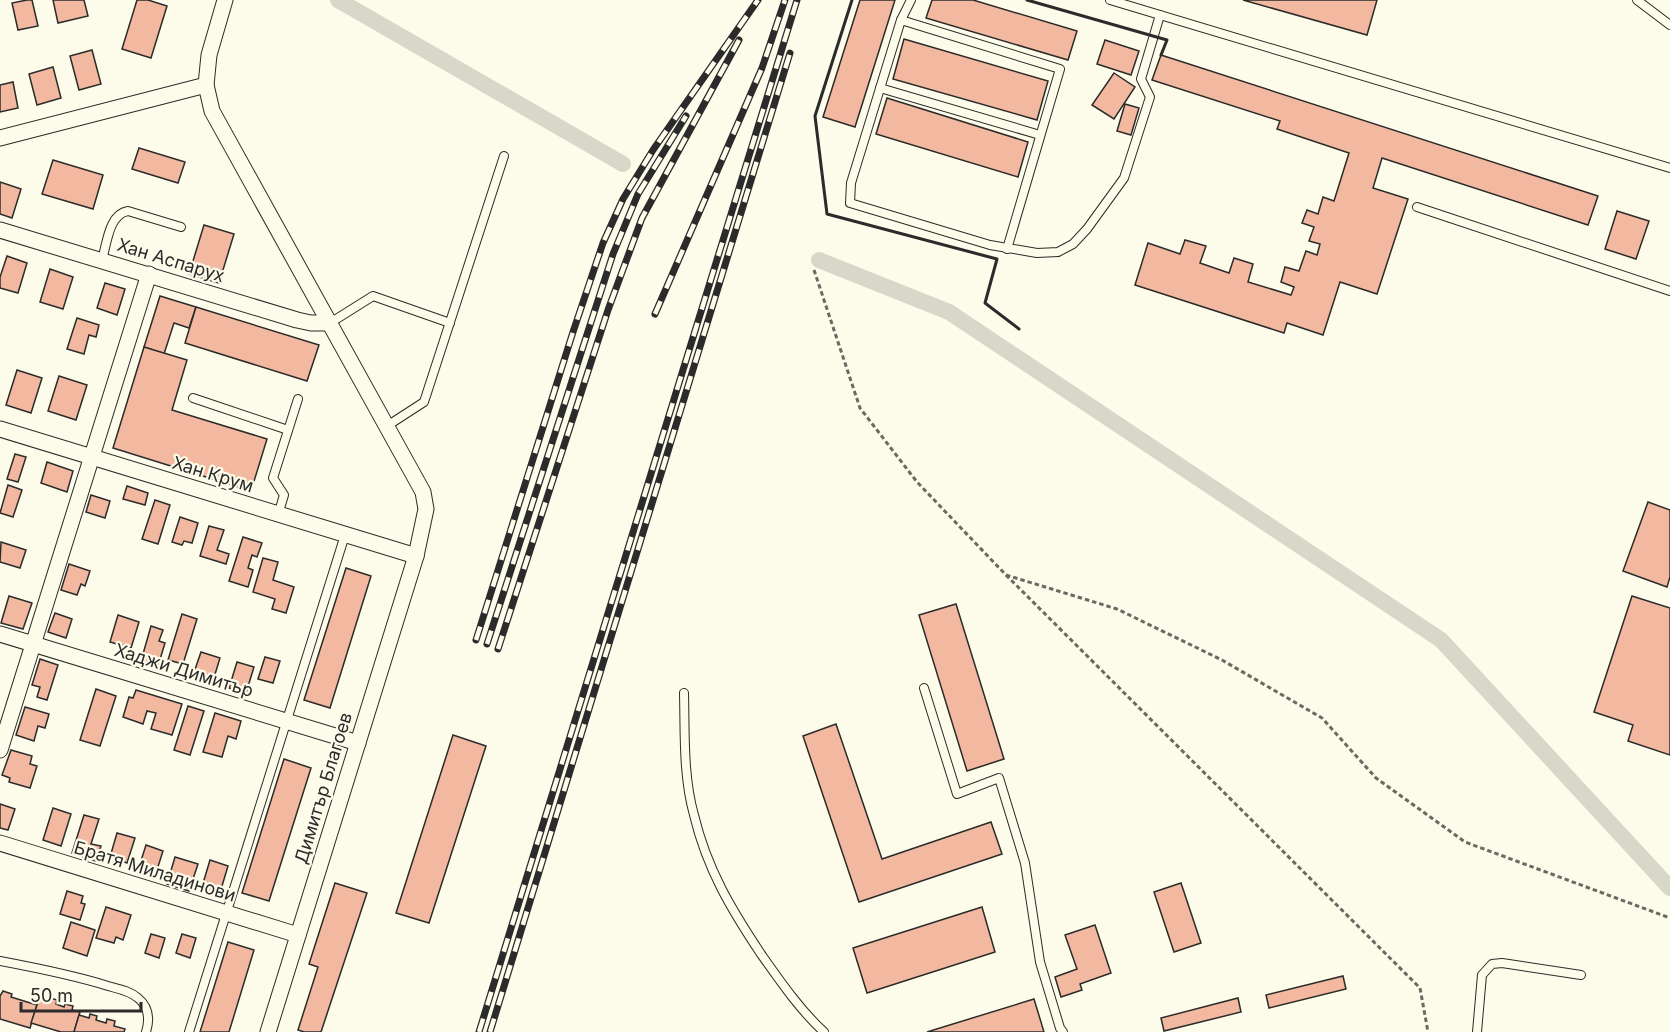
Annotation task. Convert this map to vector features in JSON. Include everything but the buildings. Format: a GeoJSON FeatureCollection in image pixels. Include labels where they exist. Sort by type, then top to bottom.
{"type":"FeatureCollection","features":[{"type":"Feature","properties":{"kind":"street"},"geometry":{"type":"LineString","coordinates":[[0,138],[206,85],[209,55],[225,0]]}},
{"type":"Feature","properties":{"kind":"street","name":"Димитър Благоев"},"geometry":{"type":"LineString","coordinates":[[206,85],[212,111],[423,492],[426,509],[416,556],[268,1032]]}},
{"type":"Feature","properties":{"kind":"street","name":"Хан Аспарух"},"geometry":{"type":"LineString","coordinates":[[0,230],[297,320],[330,323]]}},
{"type":"Feature","properties":{"kind":"street"},"geometry":{"type":"LineString","coordinates":[[0,750],[149,274]]}},
{"type":"Feature","properties":{"kind":"street","name":"Хан Крум"},"geometry":{"type":"LineString","coordinates":[[0,429],[416,556]]}},
{"type":"Feature","properties":{"kind":"street","name":"Хаджи Димитър"},"geometry":{"type":"LineString","coordinates":[[0,634],[358,743]]}},
{"type":"Feature","properties":{"kind":"street","name":"Братя Миладинови"},"geometry":{"type":"LineString","coordinates":[[0,843],[298,935]]}},
{"type":"Feature","properties":{"kind":"lane"},"geometry":{"type":"LineString","coordinates":[[911,0],[901,20],[851,183],[850,203],[1007,249],[1036,253],[1058,252],[1073,244],[1087,229],[1124,178],[1150,97],[1141,79],[1160,15]]}},
{"type":"Feature","properties":{"kind":"lane"},"geometry":{"type":"LineString","coordinates":[[1110,0],[1137,4],[1160,15],[1670,168]]}},
{"type":"Feature","properties":{"kind":"lane"},"geometry":{"type":"LineString","coordinates":[[1637,0],[1670,25]]}},
{"type":"Feature","properties":{"kind":"lane"},"geometry":{"type":"LineString","coordinates":[[901,20],[1060,69],[1007,249]]}},
{"type":"Feature","properties":{"kind":"lane"},"geometry":{"type":"LineString","coordinates":[[880,88],[1040,135]]}},
{"type":"Feature","properties":{"kind":"lane"},"geometry":{"type":"LineString","coordinates":[[387,426],[424,402],[504,156]]}},
{"type":"Feature","properties":{"kind":"lane"},"geometry":{"type":"LineString","coordinates":[[1417,207],[1670,291]]}},
{"type":"Feature","properties":{"kind":"lane"},"geometry":{"type":"LineString","coordinates":[[102,260],[115,218],[120,213],[128,212],[181,227]]}},
{"type":"Feature","properties":{"kind":"lane"},"geometry":{"type":"LineString","coordinates":[[330,323],[373,296],[450,323]]}},
{"type":"Feature","properties":{"kind":"lane"},"geometry":{"type":"LineString","coordinates":[[194,398],[288,430]]}},
{"type":"Feature","properties":{"kind":"lane"},"geometry":{"type":"LineString","coordinates":[[278,515],[284,495],[273,478],[298,399]]}},
{"type":"Feature","properties":{"kind":"lane"},"geometry":{"type":"LineString","coordinates":[[189,1032],[345,535]]}},
{"type":"Feature","properties":{"kind":"lane"},"geometry":{"type":"LineString","coordinates":[[924,688],[957,794],[999,778],[1026,863],[1040,962],[1063,1032]]}},
{"type":"Feature","properties":{"kind":"lane"},"geometry":{"type":"LineString","coordinates":[[684,693],[685,757],[693,814],[708,862],[729,906],[782,985],[824,1032]]}},
{"type":"Feature","properties":{"kind":"lane"},"geometry":{"type":"LineString","coordinates":[[0,961],[76,976],[129,992],[146,1007],[149,1016],[146,1032]]}},
{"type":"Feature","properties":{"kind":"lane"},"geometry":{"type":"LineString","coordinates":[[1477,1032],[1482,975],[1492,964],[1502,963],[1581,975]]}},
{"type":"Feature","properties":{"kind":"path"},"geometry":{"type":"LineString","coordinates":[[814,270],[860,408],[916,482],[1005,574],[1420,988],[1428,1032]]}},
{"type":"Feature","properties":{"kind":"path"},"geometry":{"type":"LineString","coordinates":[[1005,574],[1117,609],[1222,660],[1322,717],[1376,778],[1466,842],[1670,918]]}},
{"type":"Feature","properties":{"kind":"waterway"},"geometry":{"type":"LineString","coordinates":[[338,0],[623,164]]}},
{"type":"Feature","properties":{"kind":"waterway"},"geometry":{"type":"LineString","coordinates":[[819,260],[949,312],[1441,640],[1670,888]]}},
{"type":"Feature","properties":{"kind":"railway"},"geometry":{"type":"LineString","coordinates":[[476,640],[603,243],[623,199],[653,150],[758,0]]}},
{"type":"Feature","properties":{"kind":"railway"},"geometry":{"type":"LineString","coordinates":[[655,314],[762,68],[785,0]]}},
{"type":"Feature","properties":{"kind":"railway"},"geometry":{"type":"LineString","coordinates":[[479,1032],[797,0]]}},
{"type":"Feature","properties":{"kind":"railway"},"geometry":{"type":"LineString","coordinates":[[498,649],[608,310],[642,218],[739,40]]}},
{"type":"Feature","properties":{"kind":"railway"},"geometry":{"type":"LineString","coordinates":[[490,1032],[790,53]]}},
{"type":"Feature","properties":{"kind":"railway"},"geometry":{"type":"LineString","coordinates":[[487,644],[613,254],[638,194],[686,116]]}},
{"type":"Feature","properties":{"kind":"wall"},"geometry":{"type":"LineString","coordinates":[[852,0],[815,116],[827,214],[997,259],[985,303],[1019,329]]}},
{"type":"Feature","properties":{"kind":"wall"},"geometry":{"type":"LineString","coordinates":[[1027,0],[1167,40],[1161,55]]}}]}
